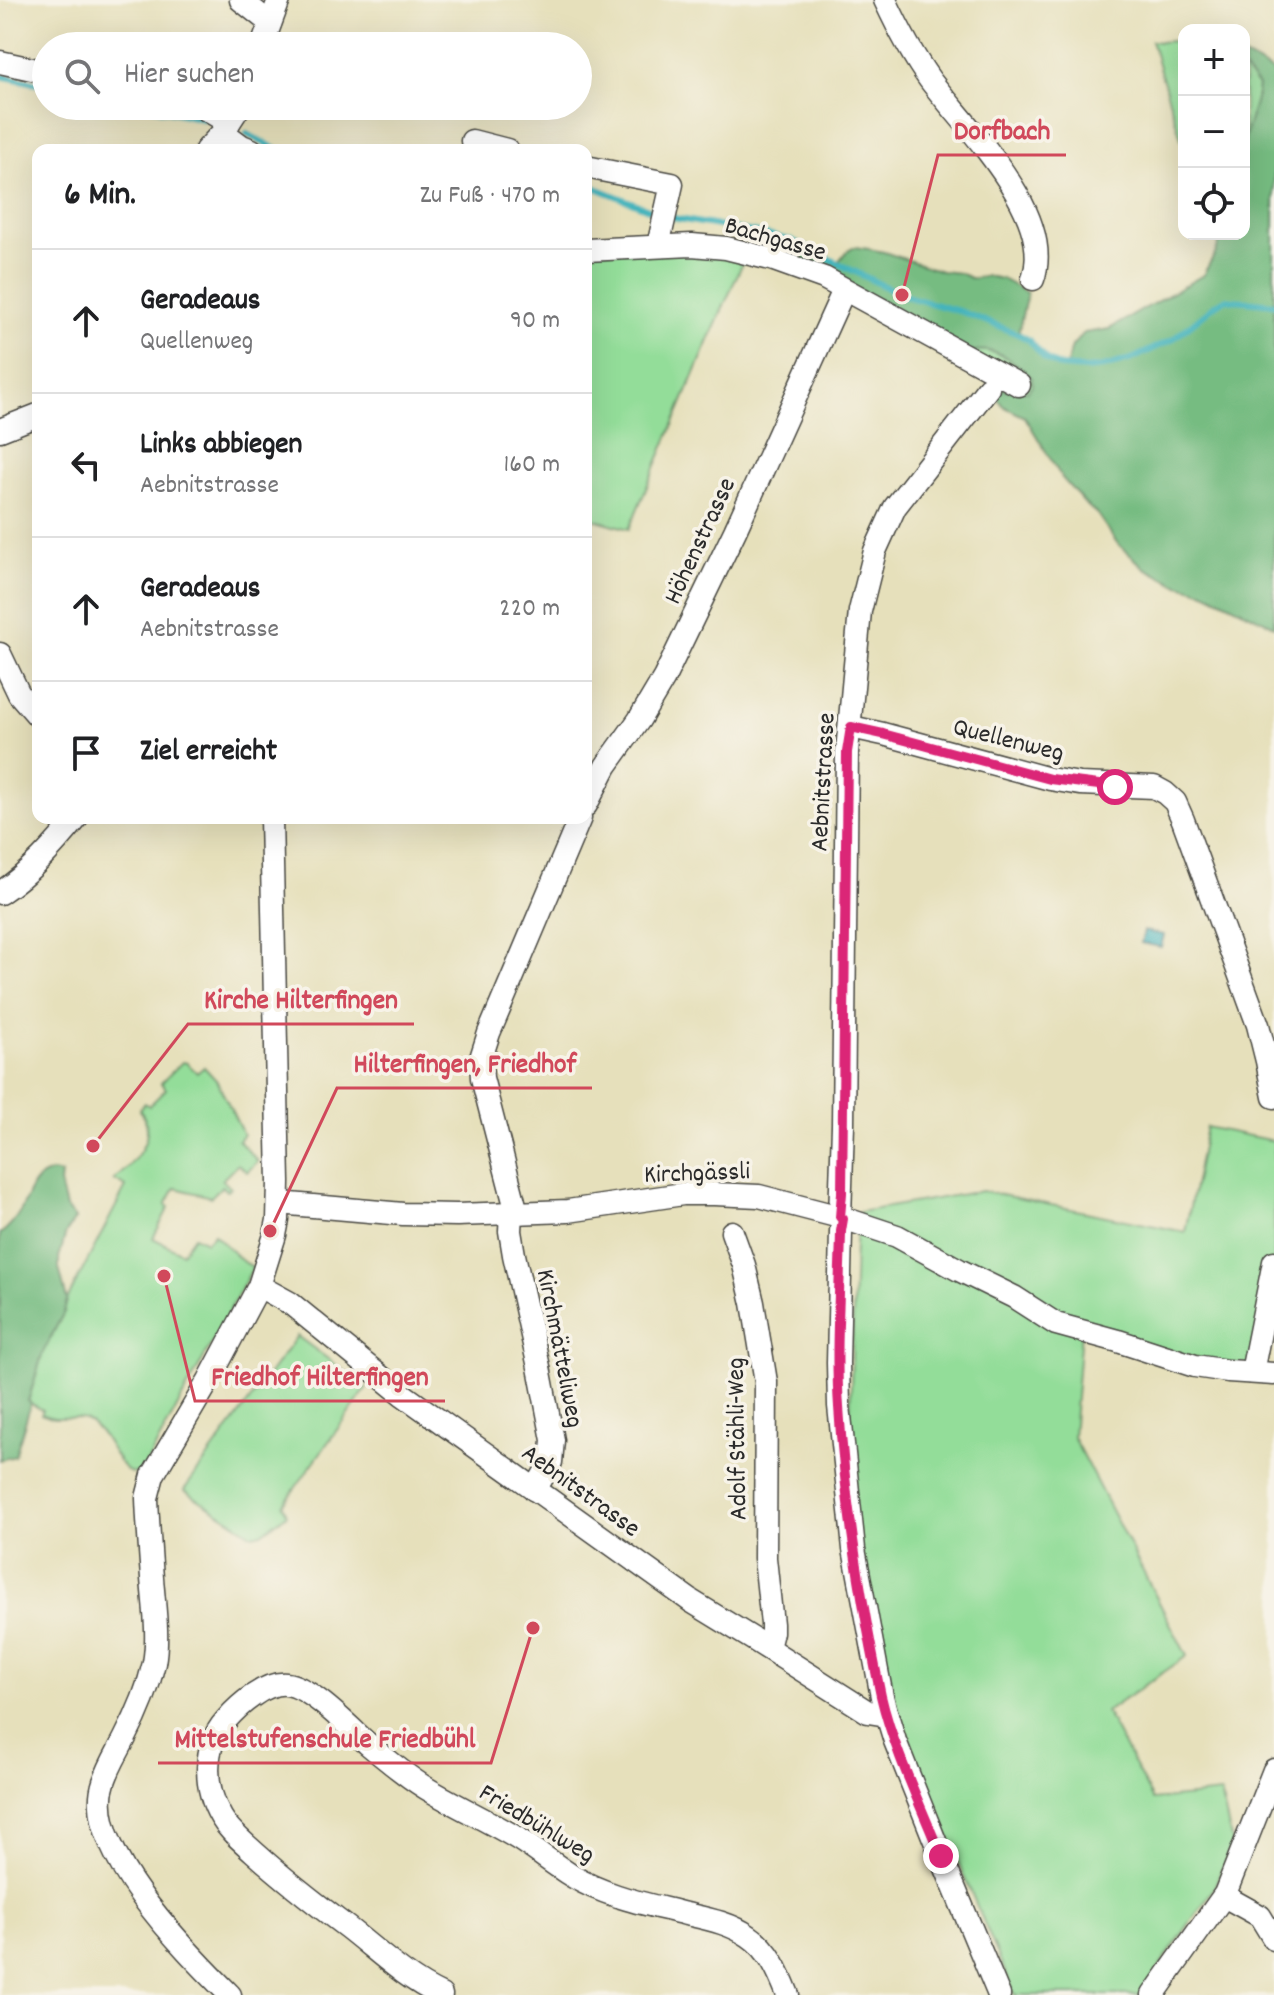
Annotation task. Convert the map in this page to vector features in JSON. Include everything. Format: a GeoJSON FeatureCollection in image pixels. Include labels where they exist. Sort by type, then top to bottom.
{"type":"FeatureCollection","features":[{"type":"Feature","properties":{"kind":"street"},"geometry":{"type":"LineString","coordinates":[[241,0],[270,23]]}},
{"type":"Feature","properties":{"kind":"street"},"geometry":{"type":"LineString","coordinates":[[267,32],[279,0]]}},
{"type":"Feature","properties":{"kind":"street"},"geometry":{"type":"LineString","coordinates":[[885,0],[928,77],[1008,178],[1021,200],[1036,253],[1033,279]]}},
{"type":"Feature","properties":{"kind":"street"},"geometry":{"type":"LineString","coordinates":[[0,62],[32,69]]}},
{"type":"Feature","properties":{"kind":"street"},"geometry":{"type":"LineString","coordinates":[[211,144],[230,120],[241,144]]}},
{"type":"Feature","properties":{"kind":"street"},"geometry":{"type":"LineString","coordinates":[[472,141],[484,144]]}},
{"type":"Feature","properties":{"kind":"street"},"geometry":{"type":"LineString","coordinates":[[592,169],[670,192],[658,246]]}},
{"type":"Feature","properties":{"kind":"street","name":"Bachgasse"},"geometry":{"type":"LineString","coordinates":[[592,250],[692,245],[726,248],[805,270],[1019,385]]}},
{"type":"Feature","properties":{"kind":"street","name":"Höhenstrasse"},"geometry":{"type":"LineString","coordinates":[[592,793],[606,766],[664,678],[735,531],[844,290]]}},
{"type":"Feature","properties":{"kind":"street","name":"Aebnitstrasse"},"geometry":{"type":"LineString","coordinates":[[988,388],[895,507],[875,551],[860,611],[847,752],[838,1363],[839,1406],[854,1549],[882,1697],[895,1741],[999,1995]]}},
{"type":"Feature","properties":{"kind":"street"},"geometry":{"type":"LineString","coordinates":[[0,430],[32,417]]}},
{"type":"Feature","properties":{"kind":"street"},"geometry":{"type":"LineString","coordinates":[[0,654],[19,694],[32,709]]}},
{"type":"Feature","properties":{"kind":"street","name":"Quellenweg"},"geometry":{"type":"LineString","coordinates":[[851,727],[1050,779],[1115,787],[1149,786],[1165,793],[1175,802],[1183,820],[1253,1011],[1274,1097]]}},
{"type":"Feature","properties":{"kind":"street"},"geometry":{"type":"LineString","coordinates":[[0,893],[28,873],[72,824]]}},
{"type":"Feature","properties":{"kind":"street"},"geometry":{"type":"LineString","coordinates":[[230,1995],[175,1937],[121,1865],[108,1839],[101,1808],[101,1791],[143,1698],[154,1663],[149,1485],[259,1286],[275,1235],[279,1203],[271,824]]}},
{"type":"Feature","properties":{"kind":"street"},"geometry":{"type":"LineString","coordinates":[[514,1213],[482,1078],[481,1058],[577,824]]}},
{"type":"Feature","properties":{"kind":"street","name":"Kirchgässli"},"geometry":{"type":"LineString","coordinates":[[279,1203],[403,1214],[514,1213],[568,1211],[661,1196],[759,1196],[897,1236],[1014,1297],[1056,1324],[1195,1366],[1263,1373]]}},
{"type":"Feature","properties":{"kind":"street","name":"Kirchmätteliweg"},"geometry":{"type":"LineString","coordinates":[[514,1213],[510,1231],[514,1255],[553,1440],[551,1462],[535,1490]]}},
{"type":"Feature","properties":{"kind":"street","name":"Adolf Stähli-Weg"},"geometry":{"type":"LineString","coordinates":[[732,1232],[753,1303],[766,1382],[765,1558],[772,1624],[768,1648]]}},
{"type":"Feature","properties":{"kind":"street"},"geometry":{"type":"LineString","coordinates":[[1263,1373],[1274,1262]]}},
{"type":"Feature","properties":{"kind":"street","name":"Aebnitstrasse"},"geometry":{"type":"LineString","coordinates":[[259,1286],[290,1303],[402,1394],[691,1601],[868,1712],[887,1715]]}},
{"type":"Feature","properties":{"kind":"street","name":"Friedbühlweg"},"geometry":{"type":"LineString","coordinates":[[441,1995],[408,1977],[283,1878],[235,1834],[219,1814],[208,1783],[212,1744],[222,1724],[234,1711],[272,1686],[283,1683],[297,1687],[422,1786],[517,1838],[584,1883],[637,1902],[723,1923],[750,1936],[778,1967],[788,1995]]}},
{"type":"Feature","properties":{"kind":"street"},"geometry":{"type":"LineString","coordinates":[[1153,1995],[1224,1896],[1274,1770]]}},
{"type":"Feature","properties":{"kind":"street"},"geometry":{"type":"LineString","coordinates":[[1224,1896],[1260,1916],[1274,1939]]}},
{"type":"Feature","properties":{"kind":"green space"},"geometry":{"type":"Polygon","coordinates":[[[1178,40],[1178,129],[1151,41],[1178,40]]]}},
{"type":"Feature","properties":{"kind":"green space"},"geometry":{"type":"Polygon","coordinates":[[[1250,59],[1274,72],[1274,626],[1205,592],[1176,584],[1145,568],[1118,544],[1097,514],[1062,478],[1025,417],[1003,406],[997,398],[994,389],[1028,391],[1032,385],[1032,378],[1016,364],[992,352],[962,354],[792,251],[728,232],[720,226],[793,241],[837,263],[855,247],[884,252],[972,279],[986,276],[1002,279],[1027,293],[1018,334],[1051,362],[1066,367],[1072,346],[1084,333],[1109,329],[1203,275],[1219,240],[1250,240],[1250,120],[1258,86],[1250,76],[1250,59]]]}},
{"type":"Feature","properties":{"kind":"green space"},"geometry":{"type":"Polygon","coordinates":[[[1250,76],[1258,86],[1250,121],[1250,76]]]}},
{"type":"Feature","properties":{"kind":"green space"},"geometry":{"type":"Polygon","coordinates":[[[592,250],[747,253],[629,529],[592,519],[592,250]]]}},
{"type":"Feature","properties":{"kind":"green space"},"geometry":{"type":"Polygon","coordinates":[[[978,349],[1008,359],[1019,367],[1032,378],[1028,391],[994,389],[962,354],[978,349]]]}},
{"type":"Feature","properties":{"kind":"green space"},"geometry":{"type":"Polygon","coordinates":[[[182,1062],[197,1073],[204,1067],[217,1081],[243,1134],[238,1140],[258,1161],[247,1172],[238,1164],[222,1180],[231,1188],[227,1191],[222,1186],[211,1197],[175,1188],[153,1238],[182,1253],[194,1236],[206,1242],[214,1234],[242,1261],[253,1267],[142,1472],[132,1473],[125,1469],[91,1424],[77,1418],[48,1417],[41,1414],[43,1410],[28,1402],[43,1352],[126,1187],[114,1180],[129,1166],[146,1139],[145,1120],[139,1110],[145,1103],[149,1106],[166,1089],[161,1083],[182,1062]]]}},
{"type":"Feature","properties":{"kind":"green space"},"geometry":{"type":"Polygon","coordinates":[[[1206,1127],[1274,1141],[1274,1262],[1252,1372],[1081,1331],[1073,1437],[1187,1656],[1106,1712],[1153,1800],[1221,1793],[1232,1843],[1214,1888],[1140,1995],[1015,1995],[902,1731],[848,1494],[855,1244],[859,1212],[982,1191],[1185,1232],[1206,1127]]]}},
{"type":"Feature","properties":{"kind":"green space"},"geometry":{"type":"Polygon","coordinates":[[[52,1172],[61,1174],[60,1184],[66,1208],[75,1219],[66,1233],[59,1258],[67,1300],[43,1352],[15,1456],[0,1460],[0,1234],[17,1217],[35,1182],[52,1172]]]}},
{"type":"Feature","properties":{"kind":"green space"},"geometry":{"type":"Polygon","coordinates":[[[297,1336],[367,1388],[283,1505],[287,1514],[262,1533],[253,1535],[184,1490],[297,1336]]]}},
{"type":"Feature","properties":{"kind":"water"},"geometry":{"type":"Polygon","coordinates":[[[1144,931],[1164,935],[1161,947],[1141,943],[1144,931]]]}},
{"type":"Feature","properties":{"kind":"waterway"},"geometry":{"type":"LineString","coordinates":[[0,76],[32,82]]}},
{"type":"Feature","properties":{"kind":"waterway"},"geometry":{"type":"LineString","coordinates":[[247,134],[266,144]]}},
{"type":"Feature","properties":{"kind":"waterway"},"geometry":{"type":"LineString","coordinates":[[592,186],[678,219],[793,241],[902,295],[962,312],[1018,334],[1029,340],[1046,360],[1061,367],[1104,367],[1132,359],[1172,340],[1225,299],[1274,304]]}},
{"type":"Feature","properties":{"kind":"place","name":"Dorfbach"},"geometry":{"type":"Point","coordinates":[902,295]}},
{"type":"Feature","properties":{"kind":"place","name":"Kirche Hilterfingen"},"geometry":{"type":"Point","coordinates":[93,1146]}},
{"type":"Feature","properties":{"kind":"place","name":"Hilterfingen, Friedhof"},"geometry":{"type":"Point","coordinates":[270,1231]}},
{"type":"Feature","properties":{"kind":"place","name":"Friedhof Hilterfingen"},"geometry":{"type":"Point","coordinates":[164,1276]}},
{"type":"Feature","properties":{"kind":"place","name":"Mittelstufenschule Friedbühl"},"geometry":{"type":"Point","coordinates":[533,1628]}},
{"type":"Feature","properties":{"kind":"route"},"geometry":{"type":"LineString","coordinates":[[941,1856],[895,1741],[882,1697],[854,1549],[839,1406],[847,752],[851,727],[1026,774],[1115,787]]}}]}
